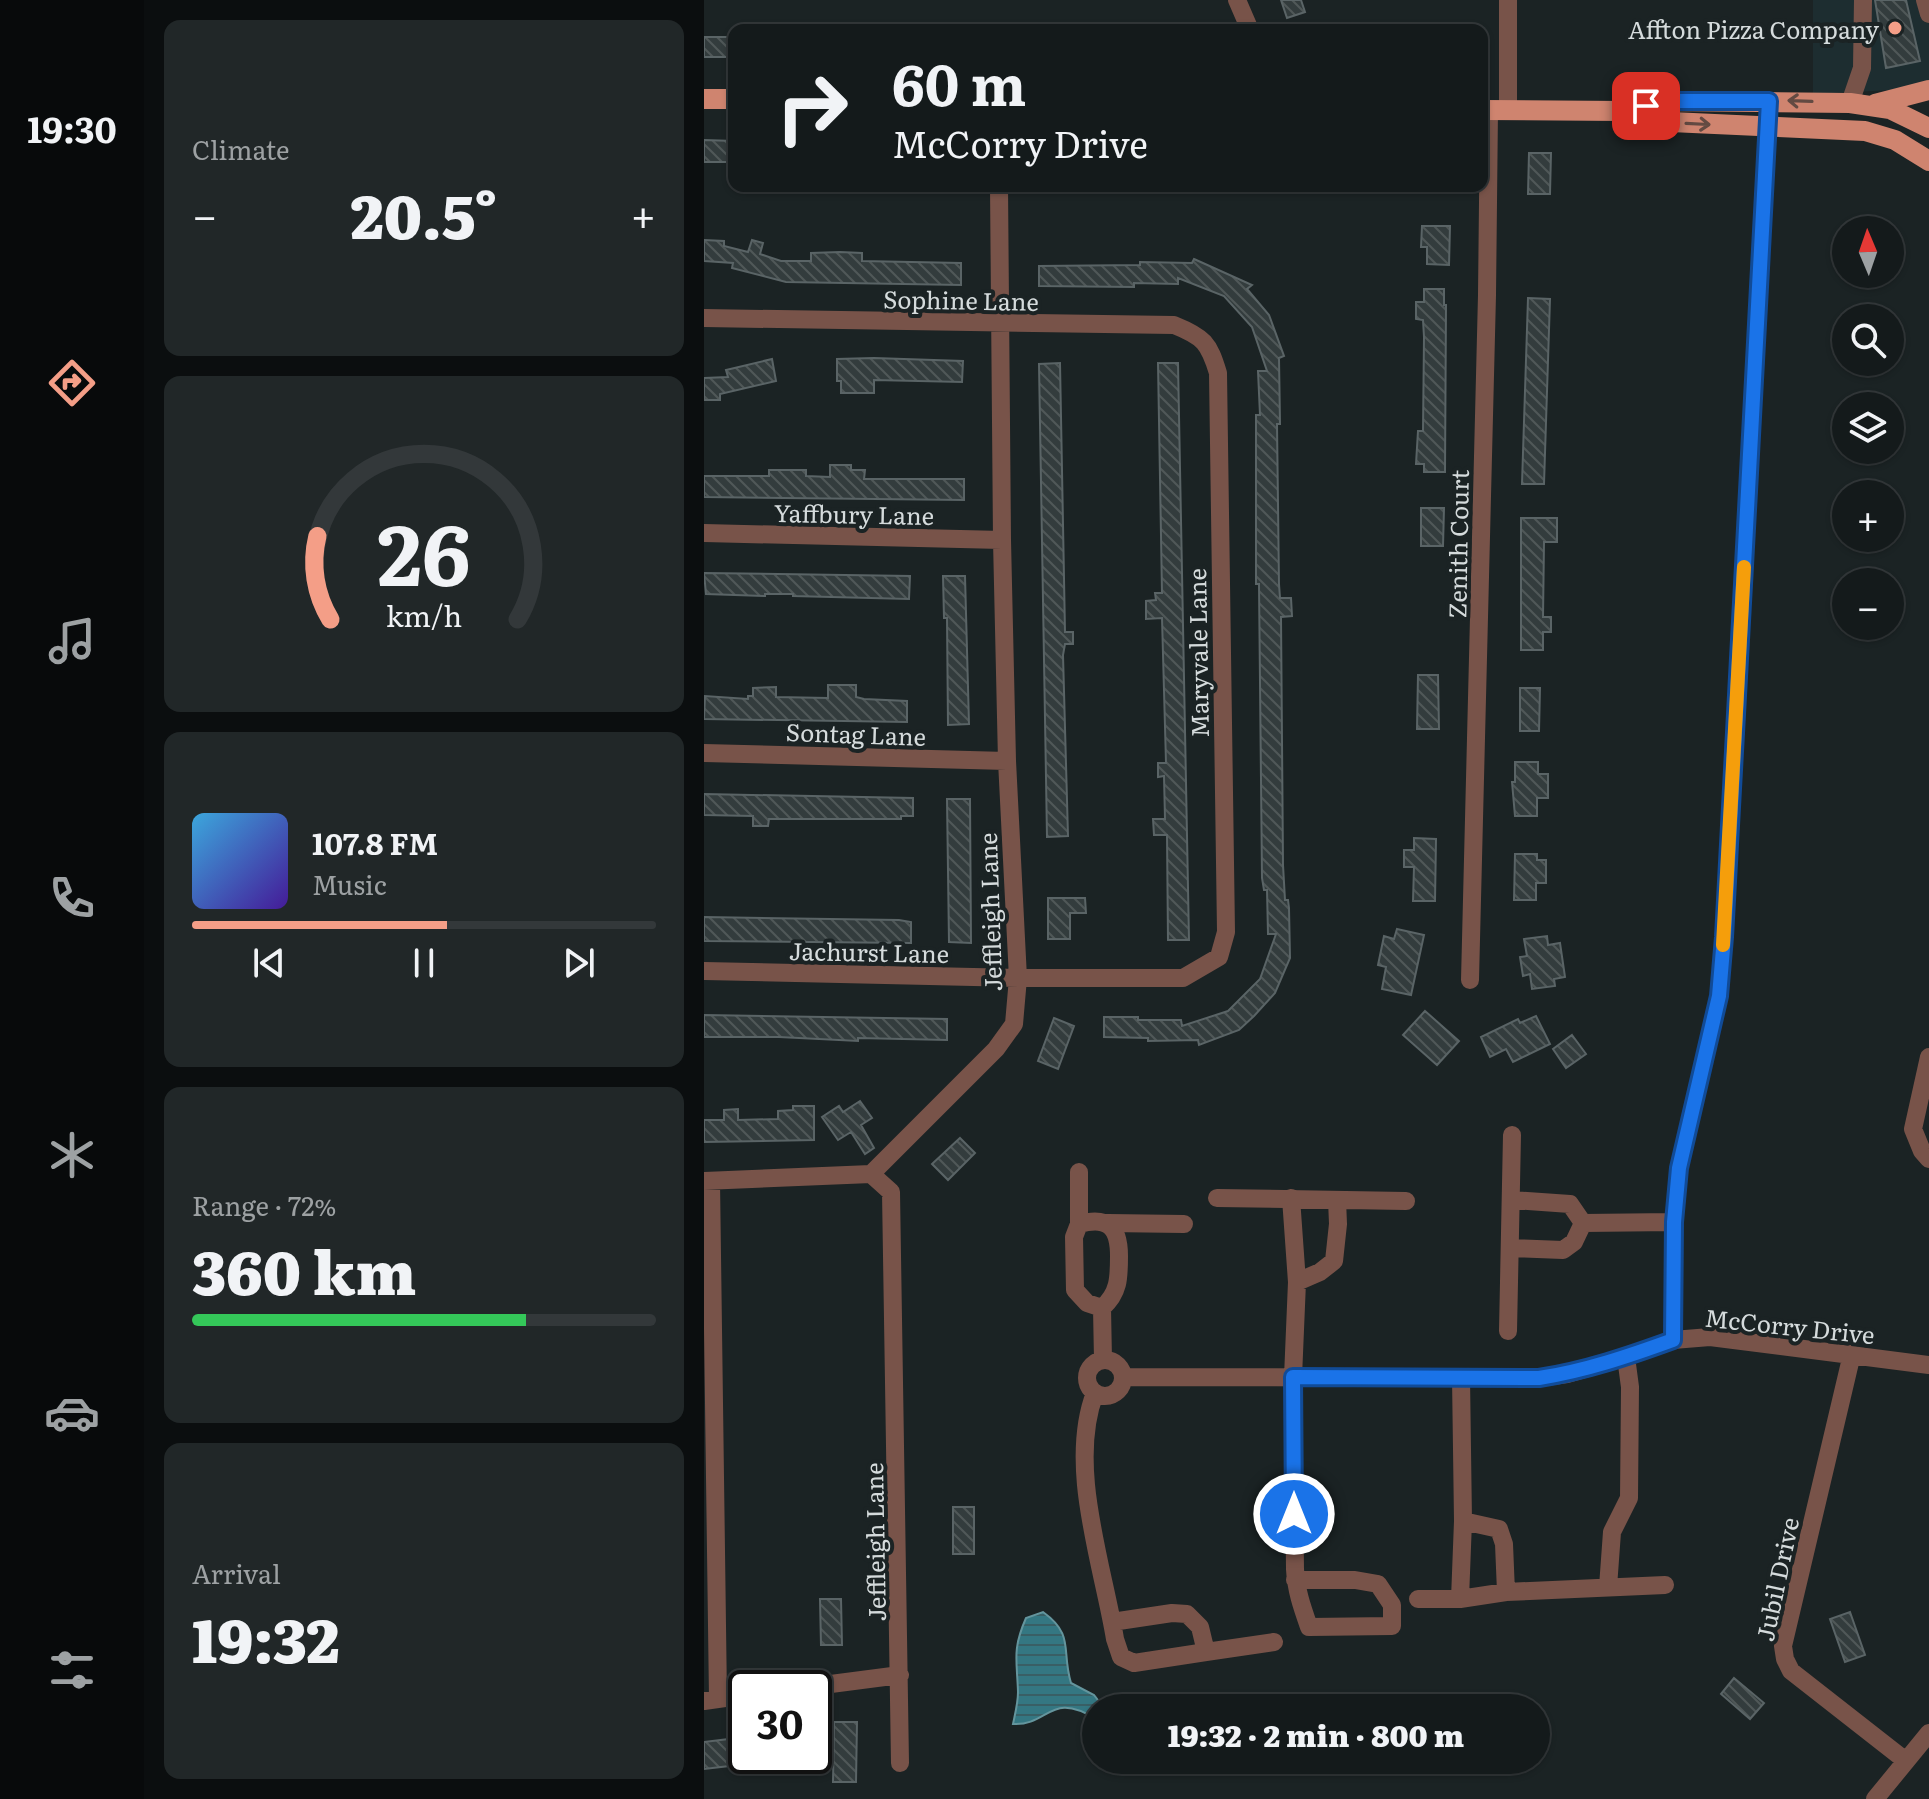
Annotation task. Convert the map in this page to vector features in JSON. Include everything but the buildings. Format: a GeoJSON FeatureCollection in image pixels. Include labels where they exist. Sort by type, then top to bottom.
{"type":"FeatureCollection","features":[{"type":"Feature","properties":{"kind":"main road"},"geometry":{"type":"LineString","coordinates":[[1861,104],[1929,90]]}},
{"type":"Feature","properties":{"kind":"main road"},"geometry":{"type":"LineString","coordinates":[[704,99],[728,99]]}},
{"type":"Feature","properties":{"kind":"main road"},"geometry":{"type":"LineString","coordinates":[[1493,110],[1622,111],[1671,101],[1861,104],[1890,109],[1929,128]]}},
{"type":"Feature","properties":{"kind":"main road"},"geometry":{"type":"LineString","coordinates":[[1622,111],[1671,122],[1865,131],[1925,150]]}},
{"type":"Feature","properties":{"kind":"street"},"geometry":{"type":"LineString","coordinates":[[1237,0],[1247,24]]}},
{"type":"Feature","properties":{"kind":"street","name":"Zenith Court"},"geometry":{"type":"LineString","coordinates":[[1470,980],[1493,110],[1508,0]]}},
{"type":"Feature","properties":{"kind":"street"},"geometry":{"type":"LineString","coordinates":[[1861,104],[1863,0]]}},
{"type":"Feature","properties":{"kind":"street"},"geometry":{"type":"LineString","coordinates":[[1925,0],[1929,14]]}},
{"type":"Feature","properties":{"kind":"street"},"geometry":{"type":"LineString","coordinates":[[1673,1340],[1674,1222],[1679,1168],[1719,996],[1723,952],[1769,101]]}},
{"type":"Feature","properties":{"kind":"street","name":"Jeffleigh Lane"},"geometry":{"type":"LineString","coordinates":[[900,1763],[891,1192],[871,1174],[996,1049],[1014,1024],[1018,978],[1007,761],[999,192]]}},
{"type":"Feature","properties":{"kind":"street","name":"Sophine Lane"},"geometry":{"type":"LineString","coordinates":[[704,318],[1174,325],[1191,332],[1211,348]]}},
{"type":"Feature","properties":{"kind":"street","name":"Maryvale Lane"},"geometry":{"type":"LineString","coordinates":[[1211,348],[1218,373],[1226,932],[1219,957]]}},
{"type":"Feature","properties":{"kind":"street","name":"Yaffbury Lane"},"geometry":{"type":"LineString","coordinates":[[704,533],[1002,540]]}},
{"type":"Feature","properties":{"kind":"street","name":"Sontag Lane"},"geometry":{"type":"LineString","coordinates":[[704,753],[1007,761]]}},
{"type":"Feature","properties":{"kind":"street","name":"Jachurst Lane"},"geometry":{"type":"LineString","coordinates":[[704,971],[1018,978],[1183,978],[1219,957]]}},
{"type":"Feature","properties":{"kind":"street"},"geometry":{"type":"LineString","coordinates":[[1929,1057],[1913,1129],[1922,1151],[1929,1159]]}},
{"type":"Feature","properties":{"kind":"street"},"geometry":{"type":"LineString","coordinates":[[1508,1331],[1512,1135]]}},
{"type":"Feature","properties":{"kind":"street"},"geometry":{"type":"LineString","coordinates":[[1079,1172],[1079,1224],[1074,1237],[1075,1290],[1087,1303],[1102,1308]]}},
{"type":"Feature","properties":{"kind":"street"},"geometry":{"type":"LineString","coordinates":[[711,1700],[707,1181],[871,1174]]}},
{"type":"Feature","properties":{"kind":"street"},"geometry":{"type":"LineString","coordinates":[[1217,1198],[1406,1201]]}},
{"type":"Feature","properties":{"kind":"street"},"geometry":{"type":"LineString","coordinates":[[1291,1198],[1297,1282],[1293,1377],[1295,1580],[1296,1589],[1309,1627],[1392,1626],[1392,1605],[1378,1584],[1355,1580],[1295,1580]]}},
{"type":"Feature","properties":{"kind":"street"},"geometry":{"type":"LineString","coordinates":[[1297,1282],[1320,1272],[1334,1261],[1337,1200]]}},
{"type":"Feature","properties":{"kind":"street"},"geometry":{"type":"LineString","coordinates":[[1512,1200],[1570,1204],[1583,1223]]}},
{"type":"Feature","properties":{"kind":"street"},"geometry":{"type":"LineString","coordinates":[[1079,1224],[1093,1221],[1184,1224]]}},
{"type":"Feature","properties":{"kind":"street"},"geometry":{"type":"LineString","coordinates":[[1583,1223],[1674,1222]]}},
{"type":"Feature","properties":{"kind":"street"},"geometry":{"type":"LineString","coordinates":[[1103,1360],[1102,1308],[1112,1299],[1119,1285],[1119,1237],[1108,1223]]}},
{"type":"Feature","properties":{"kind":"street"},"geometry":{"type":"LineString","coordinates":[[1510,1248],[1563,1250],[1574,1242],[1583,1223]]}},
{"type":"Feature","properties":{"kind":"street","name":"McCorry Drive"},"geometry":{"type":"LineString","coordinates":[[1123,1377],[1539,1378],[1567,1374],[1673,1340],[1710,1337],[1929,1365]]}},
{"type":"Feature","properties":{"kind":"street","name":"Jubil Drive"},"geometry":{"type":"LineString","coordinates":[[1852,1354],[1783,1646],[1791,1671],[1906,1761]]}},
{"type":"Feature","properties":{"kind":"street"},"geometry":{"type":"LineString","coordinates":[[1608,1587],[1612,1532],[1629,1498],[1630,1387],[1626,1357]]}},
{"type":"Feature","properties":{"kind":"street"},"geometry":{"type":"LineString","coordinates":[[1103,1360],[1119,1366],[1123,1377],[1120,1388],[1111,1396],[1095,1393],[1089,1387],[1087,1375],[1093,1365],[1103,1360]]}},
{"type":"Feature","properties":{"kind":"street"},"geometry":{"type":"LineString","coordinates":[[1460,1599],[1463,1521],[1461,1377]]}},
{"type":"Feature","properties":{"kind":"street"},"geometry":{"type":"LineString","coordinates":[[1095,1393],[1087,1424],[1085,1450],[1089,1519],[1121,1657],[1134,1663],[1274,1642]]}},
{"type":"Feature","properties":{"kind":"street"},"geometry":{"type":"LineString","coordinates":[[1463,1521],[1499,1529],[1504,1544],[1506,1592]]}},
{"type":"Feature","properties":{"kind":"street"},"geometry":{"type":"LineString","coordinates":[[1418,1599],[1665,1585]]}},
{"type":"Feature","properties":{"kind":"street"},"geometry":{"type":"LineString","coordinates":[[1112,1622],[1172,1613],[1187,1614],[1200,1627],[1206,1652]]}},
{"type":"Feature","properties":{"kind":"street"},"geometry":{"type":"LineString","coordinates":[[832,1684],[900,1675]]}},
{"type":"Feature","properties":{"kind":"street"},"geometry":{"type":"LineString","coordinates":[[1875,1799],[1929,1733]]}},
{"type":"Feature","properties":{"kind":"shaded area"},"geometry":{"type":"Polygon","coordinates":[[[1813,0],[1929,0],[1929,82],[1894,90],[1813,94],[1813,0]]]}},
{"type":"Feature","properties":{"kind":"water"},"geometry":{"type":"Polygon","coordinates":[[[1043,1612],[1059,1628],[1065,1644],[1071,1683],[1092,1694],[1082,1694],[1082,1712],[1059,1708],[1035,1720],[1013,1724],[1018,1696],[1016,1655],[1026,1618],[1043,1612]]]}},
{"type":"Feature","properties":{"kind":"slow traffic"},"geometry":{"type":"LineString","coordinates":[[1723,945],[1744,567]]}},
{"type":"Feature","properties":{"kind":"place","name":"Affton Pizza Company"},"geometry":{"type":"Point","coordinates":[1895,28]}},
{"type":"Feature","properties":{"kind":"route"},"geometry":{"type":"LineString","coordinates":[[1294,1514],[1293,1377],[1539,1378],[1567,1374],[1673,1340],[1674,1222],[1679,1168],[1719,996],[1724,937],[1769,101],[1671,101],[1646,106]]}}]}
